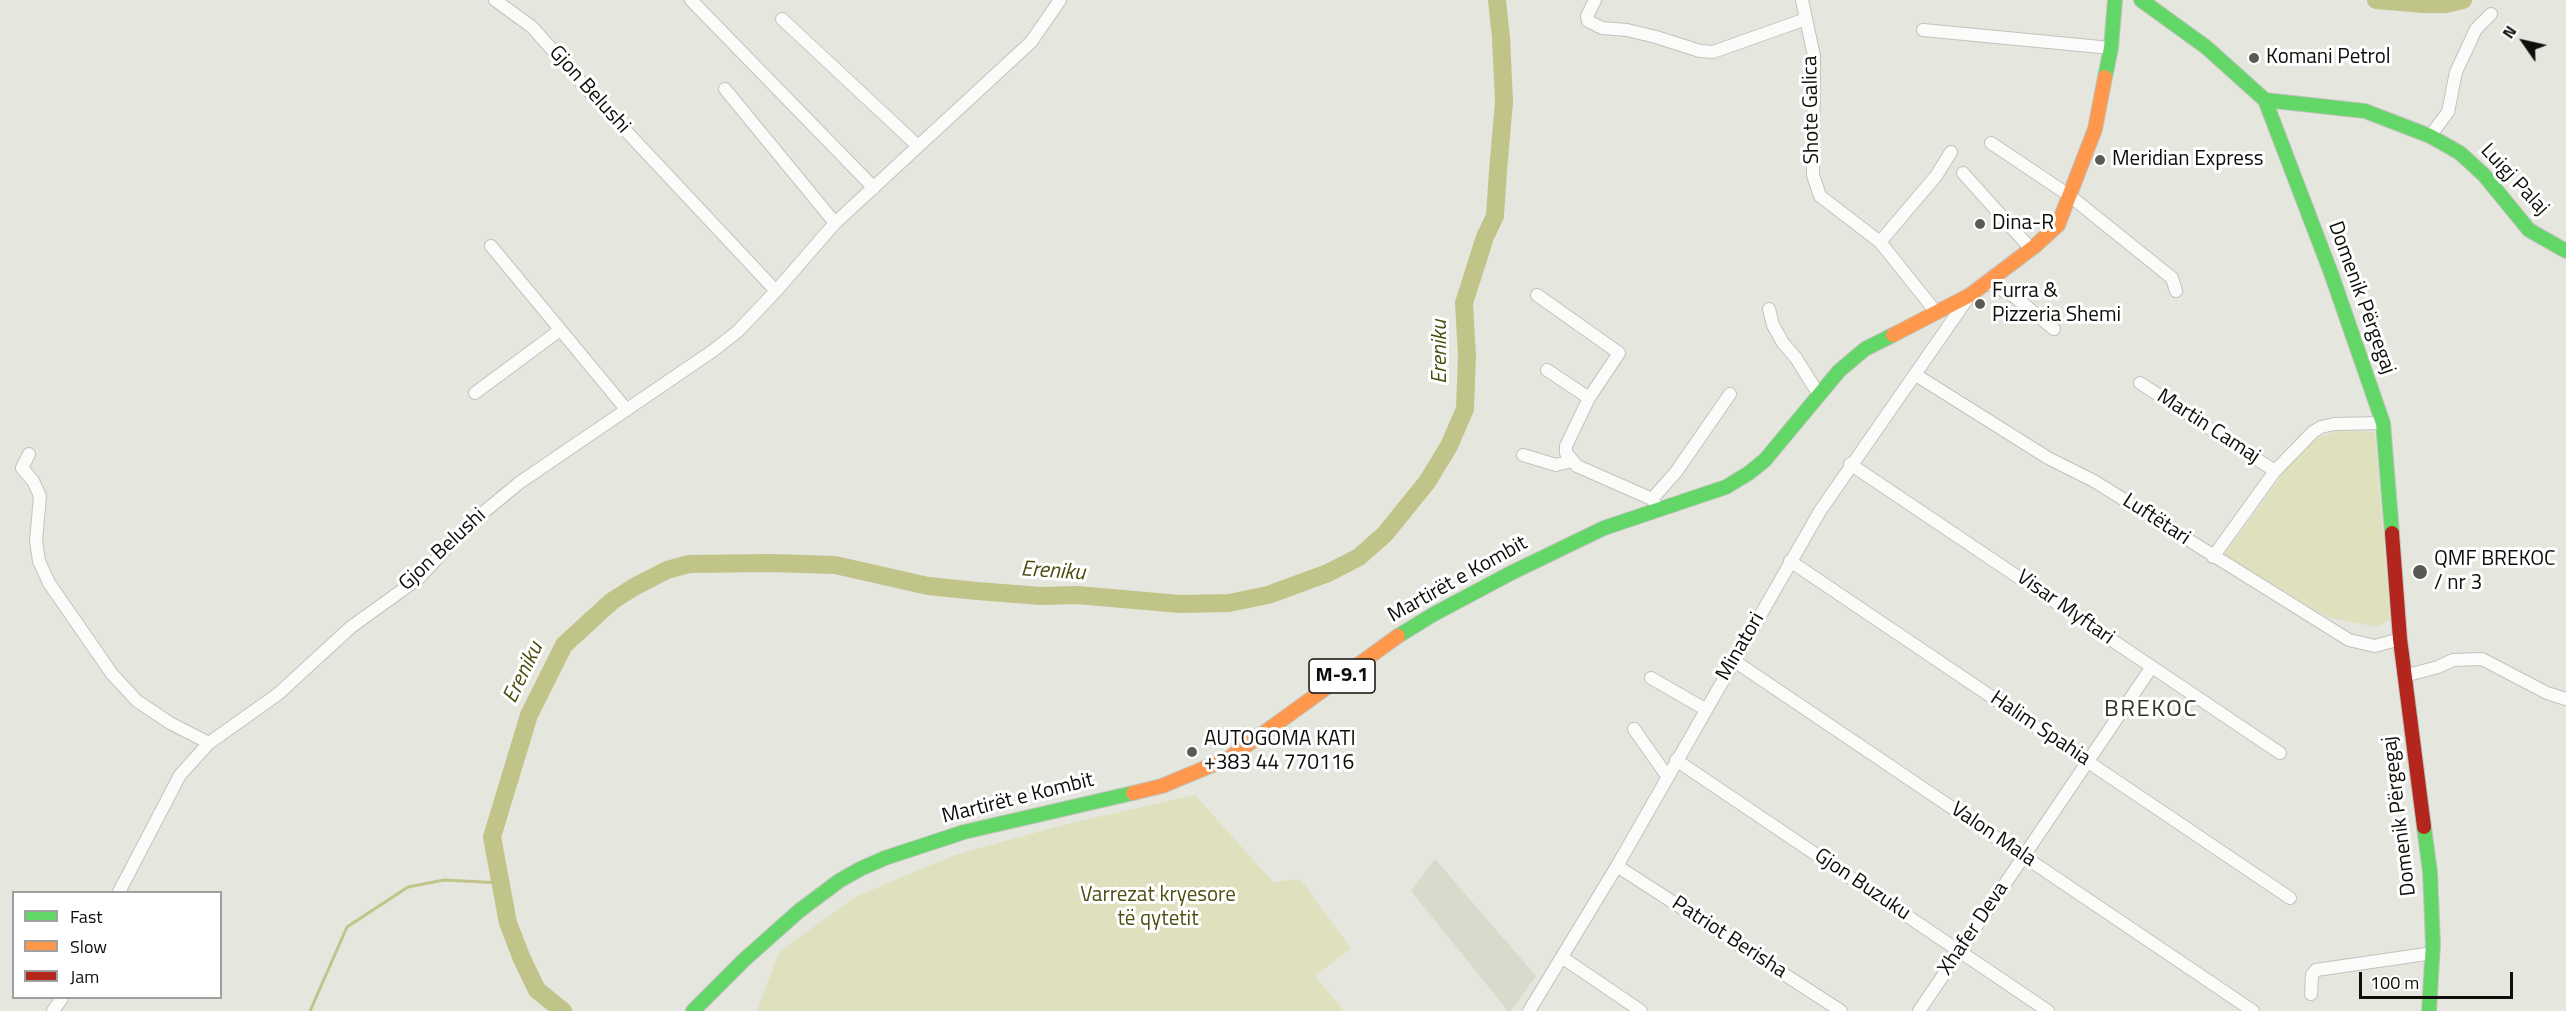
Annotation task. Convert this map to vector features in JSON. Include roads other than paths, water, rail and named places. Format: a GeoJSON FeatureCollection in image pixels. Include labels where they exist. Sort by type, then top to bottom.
{"type":"FeatureCollection","features":[{"type":"Feature","properties":{"kind":"main road","name":"Martirët e Kombit"},"geometry":{"type":"LineString","coordinates":[[693,1011],[745,958],[799,911],[860,869],[885,858],[964,832],[1162,786],[1229,758],[1287,718],[1384,645],[1434,614],[1511,573],[1655,504],[1726,487],[1749,473],[1765,460],[1839,371],[1865,349],[1970,295],[2031,249],[2058,225],[2096,129],[2111,48],[2115,0]]}},
{"type":"Feature","properties":{"kind":"main road","name":"Domenik Përgegaj"},"geometry":{"type":"LineString","coordinates":[[2141,0],[2206,47],[2265,100],[2331,273],[2383,423],[2400,639],[2430,872],[2433,953],[2429,1011]]}},
{"type":"Feature","properties":{"kind":"main road","name":"Luigj Palaj"},"geometry":{"type":"LineString","coordinates":[[2265,100],[2365,111],[2430,136],[2460,153],[2484,175],[2529,230],[2566,251]]}},
{"type":"Feature","properties":{"kind":"street","name":"Gjon Belushi"},"geometry":{"type":"LineString","coordinates":[[495,0],[532,27],[597,100],[776,291]]}},
{"type":"Feature","properties":{"kind":"street"},"geometry":{"type":"LineString","coordinates":[[691,0],[874,188]]}},
{"type":"Feature","properties":{"kind":"street","name":"Gjon Belushi"},"geometry":{"type":"LineString","coordinates":[[120,891],[180,775],[209,743],[279,693],[351,627],[418,578],[467,526],[519,483],[714,350],[738,331],[836,223],[1031,42],[1060,0]]}},
{"type":"Feature","properties":{"kind":"street"},"geometry":{"type":"LineString","coordinates":[[1595,0],[1587,16],[1588,21],[1602,27],[1647,34],[1700,51],[1713,52],[1806,19]]}},
{"type":"Feature","properties":{"kind":"street","name":"Shote Galica"},"geometry":{"type":"LineString","coordinates":[[1802,0],[1814,56],[1813,175],[1820,196],[1880,242],[1936,312]]}},
{"type":"Feature","properties":{"kind":"street"},"geometry":{"type":"LineString","coordinates":[[2430,136],[2448,112],[2456,72],[2476,29],[2491,14]]}},
{"type":"Feature","properties":{"kind":"street"},"geometry":{"type":"LineString","coordinates":[[782,19],[918,146]]}},
{"type":"Feature","properties":{"kind":"street"},"geometry":{"type":"LineString","coordinates":[[1923,30],[2111,48]]}},
{"type":"Feature","properties":{"kind":"street"},"geometry":{"type":"LineString","coordinates":[[725,89],[836,223]]}},
{"type":"Feature","properties":{"kind":"street"},"geometry":{"type":"LineString","coordinates":[[1992,143],[2070,196],[2172,278],[2176,291]]}},
{"type":"Feature","properties":{"kind":"street"},"geometry":{"type":"LineString","coordinates":[[1880,242],[1936,176],[1952,153]]}},
{"type":"Feature","properties":{"kind":"street"},"geometry":{"type":"LineString","coordinates":[[1964,173],[2031,249]]}},
{"type":"Feature","properties":{"kind":"street"},"geometry":{"type":"LineString","coordinates":[[491,246],[626,409]]}},
{"type":"Feature","properties":{"kind":"street"},"geometry":{"type":"LineString","coordinates":[[1987,282],[2015,297],[2054,329]]}},
{"type":"Feature","properties":{"kind":"street"},"geometry":{"type":"LineString","coordinates":[[1537,295],[1619,353],[1589,398],[1566,446],[1566,453],[1577,466],[1655,504],[1730,394]]}},
{"type":"Feature","properties":{"kind":"street","name":"Minatori"},"geometry":{"type":"LineString","coordinates":[[1529,1011],[1617,866],[1790,561],[1850,464],[1916,375],[1970,295]]}},
{"type":"Feature","properties":{"kind":"street"},"geometry":{"type":"LineString","coordinates":[[1769,309],[1773,325],[1819,395]]}},
{"type":"Feature","properties":{"kind":"street"},"geometry":{"type":"LineString","coordinates":[[475,393],[560,330]]}},
{"type":"Feature","properties":{"kind":"street"},"geometry":{"type":"LineString","coordinates":[[1547,370],[1589,398]]}},
{"type":"Feature","properties":{"kind":"street","name":"Luftëtari"},"geometry":{"type":"LineString","coordinates":[[1916,375],[2048,458],[2094,481],[2349,640],[2375,646],[2400,639]]}},
{"type":"Feature","properties":{"kind":"street","name":"Martin Camaj"},"geometry":{"type":"LineString","coordinates":[[2140,383],[2275,471]]}},
{"type":"Feature","properties":{"kind":"street","name":"Martin Camaj"},"geometry":{"type":"LineString","coordinates":[[2213,557],[2275,471],[2321,427],[2344,423],[2383,423]]}},
{"type":"Feature","properties":{"kind":"street"},"geometry":{"type":"LineString","coordinates":[[29,454],[22,468],[33,481],[40,496],[36,541],[39,561],[49,583],[112,674],[137,701],[170,723],[209,743]]}},
{"type":"Feature","properties":{"kind":"street"},"geometry":{"type":"LineString","coordinates":[[1523,455],[1556,465],[1572,461]]}},
{"type":"Feature","properties":{"kind":"street","name":"Visar Myftari"},"geometry":{"type":"LineString","coordinates":[[1850,464],[2280,753]]}},
{"type":"Feature","properties":{"kind":"street","name":"Halim Spahia"},"geometry":{"type":"LineString","coordinates":[[1790,561],[2290,898]]}},
{"type":"Feature","properties":{"kind":"street"},"geometry":{"type":"LineString","coordinates":[[2404,676],[2438,667],[2453,660],[2482,659],[2547,693],[2566,699]]}},
{"type":"Feature","properties":{"kind":"street","name":"Valon Mala"},"geometry":{"type":"LineString","coordinates":[[1733,660],[2253,1011]]}},
{"type":"Feature","properties":{"kind":"street","name":"Xhafer Deva"},"geometry":{"type":"LineString","coordinates":[[1919,1011],[2151,668]]}},
{"type":"Feature","properties":{"kind":"street"},"geometry":{"type":"LineString","coordinates":[[1651,678],[1705,709]]}},
{"type":"Feature","properties":{"kind":"street"},"geometry":{"type":"LineString","coordinates":[[1634,729],[1667,776]]}},
{"type":"Feature","properties":{"kind":"street","name":"Gjon Buzuku"},"geometry":{"type":"LineString","coordinates":[[1676,760],[2048,1011]]}},
{"type":"Feature","properties":{"kind":"street","name":"Patriot Berisha"},"geometry":{"type":"LineString","coordinates":[[1617,866],[1841,1011]]}},
{"type":"Feature","properties":{"kind":"street"},"geometry":{"type":"LineString","coordinates":[[2311,994],[2312,975],[2316,970],[2433,953]]}},
{"type":"Feature","properties":{"kind":"street"},"geometry":{"type":"LineString","coordinates":[[1563,958],[1641,1011]]}},
{"type":"Feature","properties":{"kind":"waterway","name":"Ereniku"},"geometry":{"type":"LineString","coordinates":[[563,1011],[537,990],[522,959],[508,923],[492,837],[529,715],[564,645],[612,601],[634,587],[667,570],[689,564],[771,563],[835,565],[928,586],[977,591],[1041,596],[1077,595],[1180,604],[1229,603],[1268,595],[1328,573],[1359,557],[1385,534],[1427,482],[1449,446],[1465,409],[1467,356],[1464,303],[1485,237],[1495,216],[1504,102],[1497,0]]}},
{"type":"Feature","properties":{"kind":"waterway","name":"Ereniku"},"geometry":{"type":"LineString","coordinates":[[2376,0],[2424,4],[2446,4],[2463,0]]}},
{"type":"Feature","properties":{"kind":"waterway"},"geometry":{"type":"LineString","coordinates":[[310,1011],[347,927],[408,887],[444,880],[502,883]]}},
{"type":"Feature","properties":{"kind":"place","name":"Komani Petrol"},"geometry":{"type":"Point","coordinates":[2254,58]}},
{"type":"Feature","properties":{"kind":"place","name":"Meridian Express"},"geometry":{"type":"Point","coordinates":[2100,160]}},
{"type":"Feature","properties":{"kind":"place","name":"Dina-R"},"geometry":{"type":"Point","coordinates":[1980,224]}},
{"type":"Feature","properties":{"kind":"place","name":"Furra & Pizzeria Shemi"},"geometry":{"type":"Point","coordinates":[1980,304]}},
{"type":"Feature","properties":{"kind":"place","name":"QMF BREKOC / nr 3"},"geometry":{"type":"Point","coordinates":[2420,572]}},
{"type":"Feature","properties":{"kind":"place","name":"AUTOGOMA KATI +383 44 770116"},"geometry":{"type":"Point","coordinates":[1192,752]}},
{"type":"Feature","properties":{"kind":"district","name":"BREKOC"},"geometry":{"type":"Point","coordinates":[2151,710]}},
{"type":"Feature","properties":{"kind":"park label","name":"Varrezat kryesore të qytetit"},"geometry":{"type":"Point","coordinates":[1158,908]}}]}
